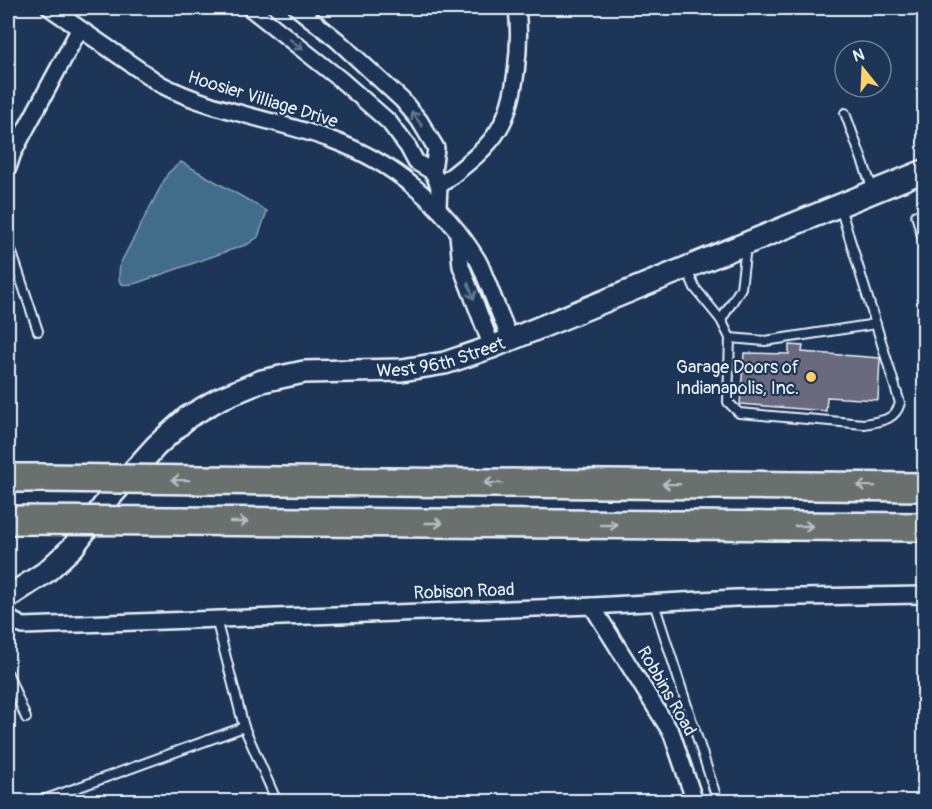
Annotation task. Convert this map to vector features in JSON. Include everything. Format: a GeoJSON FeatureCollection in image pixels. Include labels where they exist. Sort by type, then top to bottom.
{"type":"FeatureCollection","features":[{"type":"Feature","properties":{"kind":"highway"},"geometry":{"type":"LineString","coordinates":[[8,478],[924,487]]}},
{"type":"Feature","properties":{"kind":"highway"},"geometry":{"type":"LineString","coordinates":[[8,520],[924,527]]}},
{"type":"Feature","properties":{"kind":"street","name":"Hoosier Villiage Drive"},"geometry":{"type":"LineString","coordinates":[[50,8],[160,84],[189,98],[333,140],[365,155],[408,181],[438,207],[478,260],[501,343]]}},
{"type":"Feature","properties":{"kind":"street"},"geometry":{"type":"LineString","coordinates":[[297,8],[337,40],[402,100],[418,120],[436,148],[438,207]]}},
{"type":"Feature","properties":{"kind":"street"},"geometry":{"type":"LineString","coordinates":[[436,179],[473,159],[499,129],[514,89],[517,8]]}},
{"type":"Feature","properties":{"kind":"street"},"geometry":{"type":"LineString","coordinates":[[258,10],[389,123],[408,147],[416,162],[436,179]]}},
{"type":"Feature","properties":{"kind":"street"},"geometry":{"type":"LineString","coordinates":[[8,168],[13,153],[79,30]]}},
{"type":"Feature","properties":{"kind":"street","name":"West 96th Street"},"geometry":{"type":"LineString","coordinates":[[8,597],[46,572],[73,547],[110,497],[156,446],[188,417],[219,399],[262,381],[304,372],[402,370],[444,363],[501,343],[924,171]]}},
{"type":"Feature","properties":{"kind":"street","name":"Robison Road"},"geometry":{"type":"LineString","coordinates":[[8,618],[22,626],[592,606],[735,598],[924,595]]}},
{"type":"Feature","properties":{"kind":"street","name":"Robbins Road"},"geometry":{"type":"LineString","coordinates":[[592,606],[672,734],[695,801]]}},
{"type":"Feature","properties":{"kind":"lane"},"geometry":{"type":"LineString","coordinates":[[845,113],[873,192]]}},
{"type":"Feature","properties":{"kind":"lane"},"geometry":{"type":"LineString","coordinates":[[686,267],[695,288],[721,320],[730,338],[728,402],[739,413],[864,424],[885,420],[893,416],[900,403],[840,206]]}},
{"type":"Feature","properties":{"kind":"lane"},"geometry":{"type":"LineString","coordinates":[[924,213],[916,215],[924,243]]}},
{"type":"Feature","properties":{"kind":"lane"},"geometry":{"type":"LineString","coordinates":[[8,241],[38,331]]}},
{"type":"Feature","properties":{"kind":"lane"},"geometry":{"type":"LineString","coordinates":[[721,320],[741,288],[745,272],[747,243]]}},
{"type":"Feature","properties":{"kind":"lane"},"geometry":{"type":"LineString","coordinates":[[730,338],[765,341],[876,324]]}},
{"type":"Feature","properties":{"kind":"lane"},"geometry":{"type":"LineString","coordinates":[[654,603],[718,801]]}},
{"type":"Feature","properties":{"kind":"lane"},"geometry":{"type":"LineString","coordinates":[[216,619],[243,727],[277,801]]}},
{"type":"Feature","properties":{"kind":"lane"},"geometry":{"type":"LineString","coordinates":[[8,674],[26,718]]}},
{"type":"Feature","properties":{"kind":"lane"},"geometry":{"type":"LineString","coordinates":[[38,801],[243,727]]}},
{"type":"Feature","properties":{"kind":"water"},"geometry":{"type":"Polygon","coordinates":[[[181,162],[267,211],[258,237],[248,244],[137,283],[122,284],[119,279],[120,264],[168,173],[181,162]]]}},
{"type":"Feature","properties":{"kind":"building","name":"Garage Doors of Indianapolis, Inc."},"geometry":{"type":"Polygon","coordinates":[[[789,345],[803,346],[802,352],[880,358],[878,400],[827,397],[826,411],[740,404],[744,353],[789,354],[789,345]]]}},
{"type":"Feature","properties":{"kind":"place","name":"Garage Doors of Indianapolis, Inc."},"geometry":{"type":"Point","coordinates":[811,377]}}]}
